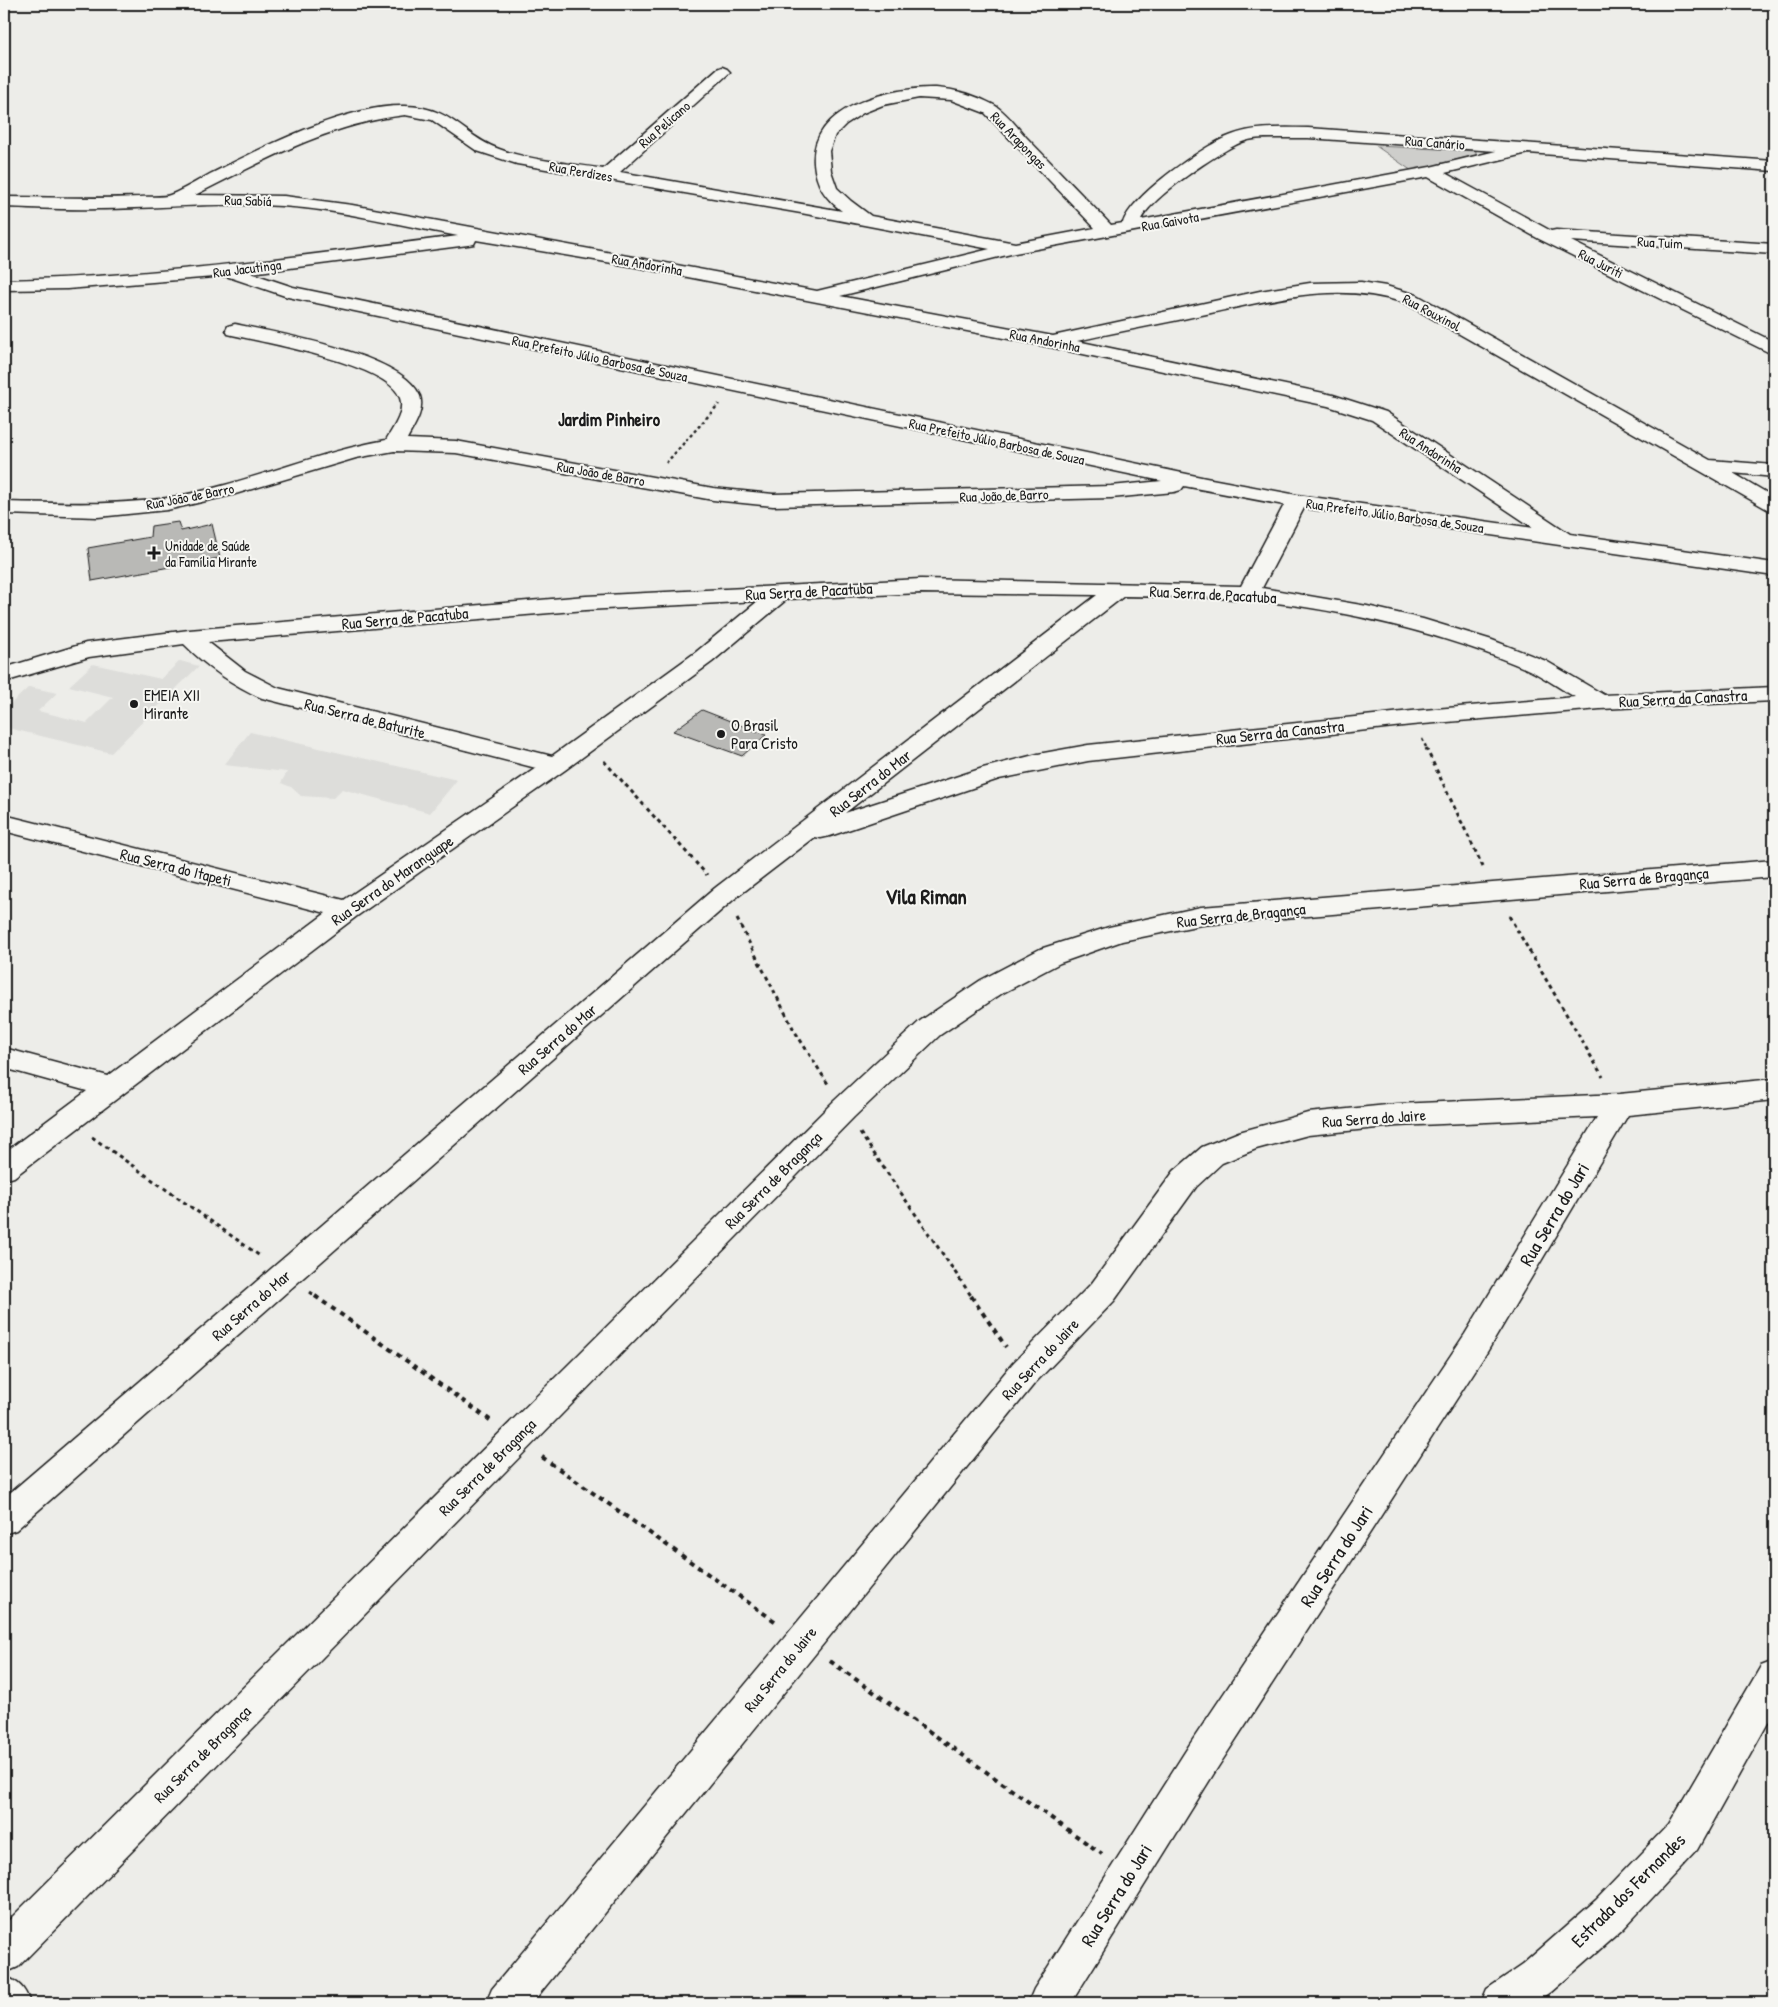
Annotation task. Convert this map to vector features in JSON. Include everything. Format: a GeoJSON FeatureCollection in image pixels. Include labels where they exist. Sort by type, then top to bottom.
{"type":"FeatureCollection","features":[{"type":"Feature","properties":{"kind":"street"},"geometry":{"type":"LineString","coordinates":[[1628,4],[1635,4]]}},
{"type":"Feature","properties":{"kind":"street","name":"Rua Pelicano"},"geometry":{"type":"LineString","coordinates":[[606,175],[722,72]]}},
{"type":"Feature","properties":{"kind":"street","name":"Rua Arapongas"},"geometry":{"type":"LineString","coordinates":[[829,189],[820,159],[820,150],[834,126],[864,106],[886,98],[907,94],[937,93],[969,98],[991,110],[1108,232]]}},
{"type":"Feature","properties":{"kind":"street","name":"Rua Perdizes"},"geometry":{"type":"LineString","coordinates":[[172,200],[330,126],[375,113],[396,110],[431,114],[444,120],[479,146],[518,159],[801,208],[1015,248]]}},
{"type":"Feature","properties":{"kind":"street","name":"Rua Canário"},"geometry":{"type":"LineString","coordinates":[[1131,227],[1133,217],[1139,208],[1158,191],[1225,144],[1237,138],[1256,134],[1308,133],[1774,166]]}},
{"type":"Feature","properties":{"kind":"street","name":"Rua Gaivota"},"geometry":{"type":"LineString","coordinates":[[815,296],[1015,248],[1430,172],[1526,149]]}},
{"type":"Feature","properties":{"kind":"street","name":"Rua Juriti"},"geometry":{"type":"LineString","coordinates":[[1430,172],[1545,235],[1774,349]]}},
{"type":"Feature","properties":{"kind":"street"},"geometry":{"type":"LineString","coordinates":[[801,208],[829,189],[866,220]]}},
{"type":"Feature","properties":{"kind":"street","name":"Rua Sabiá"},"geometry":{"type":"LineString","coordinates":[[4,202],[99,204],[235,199],[294,202],[352,210],[490,237]]}},
{"type":"Feature","properties":{"kind":"street","name":"Rua Tuim"},"geometry":{"type":"LineString","coordinates":[[1545,235],[1774,248]]}},
{"type":"Feature","properties":{"kind":"street","name":"Rua Jacutinga"},"geometry":{"type":"LineString","coordinates":[[4,285],[67,284],[227,271],[490,237]]}},
{"type":"Feature","properties":{"kind":"street","name":"Rua Andorinha"},"geometry":{"type":"LineString","coordinates":[[490,237],[1050,341],[1333,401],[1366,410],[1379,416],[1564,539]]}},
{"type":"Feature","properties":{"kind":"street","name":"Rua Prefeito Júlio Barbosa de Souza"},"geometry":{"type":"LineString","coordinates":[[227,271],[288,292],[734,387],[1206,484],[1297,501],[1774,569]]}},
{"type":"Feature","properties":{"kind":"street","name":"Rua Rouxinol"},"geometry":{"type":"LineString","coordinates":[[1050,341],[1306,288],[1351,285],[1393,291],[1411,299],[1774,505]]}},
{"type":"Feature","properties":{"kind":"street"},"geometry":{"type":"LineString","coordinates":[[1720,323],[1774,328]]}},
{"type":"Feature","properties":{"kind":"street"},"geometry":{"type":"LineString","coordinates":[[235,330],[325,351],[367,365],[402,383],[410,395],[412,410],[394,445]]}},
{"type":"Feature","properties":{"kind":"street","name":"Rua João de Barro"},"geometry":{"type":"LineString","coordinates":[[4,508],[98,511],[166,504],[225,491],[353,452],[394,445],[456,447],[713,494],[773,500],[1112,492],[1206,484]]}},
{"type":"Feature","properties":{"kind":"street"},"geometry":{"type":"LineString","coordinates":[[1703,464],[1774,471]]}},
{"type":"Feature","properties":{"kind":"street"},"geometry":{"type":"LineString","coordinates":[[1248,593],[1297,501]]}},
{"type":"Feature","properties":{"kind":"street","name":"Rua Serra de Pacatuba"},"geometry":{"type":"LineString","coordinates":[[4,675],[86,650],[190,637],[586,603],[921,586],[1119,589],[1248,593],[1367,613],[1415,624],[1484,645],[1538,666],[1600,702]]}},
{"type":"Feature","properties":{"kind":"street","name":"Rua Serra do Mar"},"geometry":{"type":"LineString","coordinates":[[7,1515],[724,894],[1119,589]]}},
{"type":"Feature","properties":{"kind":"street","name":"Rua Serra do Maranguape"},"geometry":{"type":"LineString","coordinates":[[4,1169],[348,910],[587,742],[704,657],[782,592]]}},
{"type":"Feature","properties":{"kind":"street","name":"Rua Serra de Baturite"},"geometry":{"type":"LineString","coordinates":[[190,637],[207,654],[240,680],[270,693],[556,764]]}},
{"type":"Feature","properties":{"kind":"street","name":"Rua Serra da Canastra"},"geometry":{"type":"LineString","coordinates":[[798,838],[940,789],[1038,762],[1088,753],[1412,718],[1600,702],[1774,694]]}},
{"type":"Feature","properties":{"kind":"street","name":"Rua Serra do Itapeti"},"geometry":{"type":"LineString","coordinates":[[4,823],[348,910]]}},
{"type":"Feature","properties":{"kind":"street","name":"Rua Serra de Bragança"},"geometry":{"type":"LineString","coordinates":[[4,1953],[844,1109],[930,1028],[990,987],[1050,956],[1118,933],[1201,916],[1774,868]]}},
{"type":"Feature","properties":{"kind":"street"},"geometry":{"type":"LineString","coordinates":[[4,1058],[113,1088]]}},
{"type":"Feature","properties":{"kind":"street","name":"Rua Serra do Jaire"},"geometry":{"type":"LineString","coordinates":[[506,2003],[1024,1374],[1103,1292],[1185,1179],[1212,1155],[1249,1140],[1308,1124],[1397,1115],[1619,1105],[1774,1089]]}},
{"type":"Feature","properties":{"kind":"street","name":"Rua Serra do Jari"},"geometry":{"type":"LineString","coordinates":[[1048,2003],[1208,1749],[1476,1344],[1619,1105]]}},
{"type":"Feature","properties":{"kind":"street","name":"Estrada dos Fernandes"},"geometry":{"type":"LineString","coordinates":[[1501,2003],[1536,1979],[1610,1914],[1684,1837],[1774,1678]]}},
{"type":"Feature","properties":{"kind":"street"},"geometry":{"type":"LineString","coordinates":[[4,1996],[10,2003]]}},
{"type":"Feature","properties":{"kind":"path"},"geometry":{"type":"LineString","coordinates":[[649,482],[734,387]]}},
{"type":"Feature","properties":{"kind":"path"},"geometry":{"type":"LineString","coordinates":[[1412,718],[1494,891],[1619,1105]]}},
{"type":"Feature","properties":{"kind":"path"},"geometry":{"type":"LineString","coordinates":[[587,742],[724,894],[794,1030],[844,1109],[1024,1374]]}},
{"type":"Feature","properties":{"kind":"path"},"geometry":{"type":"LineString","coordinates":[[69,1120],[1129,1874]]}},
{"type":"Feature","properties":{"kind":"shaded area"},"geometry":{"type":"Polygon","coordinates":[[[1376,146],[1476,151],[1476,155],[1412,171],[1376,146]]]}},
{"type":"Feature","properties":{"kind":"shaded area","name":"EMEIA XII Mirante"},"geometry":{"type":"Polygon","coordinates":[[[180,661],[199,666],[111,753],[4,727],[4,710],[29,687],[57,693],[38,711],[87,723],[113,697],[69,686],[93,664],[161,679],[180,661]]]}},
{"type":"Feature","properties":{"kind":"shaded area"},"geometry":{"type":"Polygon","coordinates":[[[250,732],[457,780],[430,813],[342,789],[333,798],[301,796],[291,787],[281,783],[287,772],[224,765],[250,732]]]}},
{"type":"Feature","properties":{"kind":"building","name":"Unidade de Saúde da Família Mirante"},"geometry":{"type":"Polygon","coordinates":[[[178,522],[181,531],[212,524],[220,558],[92,581],[88,548],[150,537],[151,526],[178,522]]]}},
{"type":"Feature","properties":{"kind":"building","name":"O Brasil Para Cristo"},"geometry":{"type":"Polygon","coordinates":[[[702,710],[766,735],[742,756],[673,731],[702,710]]]}},
{"type":"Feature","properties":{"kind":"place","name":"Unidade de Saúde da Família Mirante"},"geometry":{"type":"Point","coordinates":[154,553]}},
{"type":"Feature","properties":{"kind":"place","name":"EMEIA XII Mirante"},"geometry":{"type":"Point","coordinates":[134,704]}},
{"type":"Feature","properties":{"kind":"place","name":"O Brasil Para Cristo"},"geometry":{"type":"Point","coordinates":[721,734]}},
{"type":"Feature","properties":{"kind":"district","name":"Jardim Pinheiro"},"geometry":{"type":"Point","coordinates":[609,419]}},
{"type":"Feature","properties":{"kind":"district","name":"Vila Riman"},"geometry":{"type":"Point","coordinates":[926,896]}}]}
